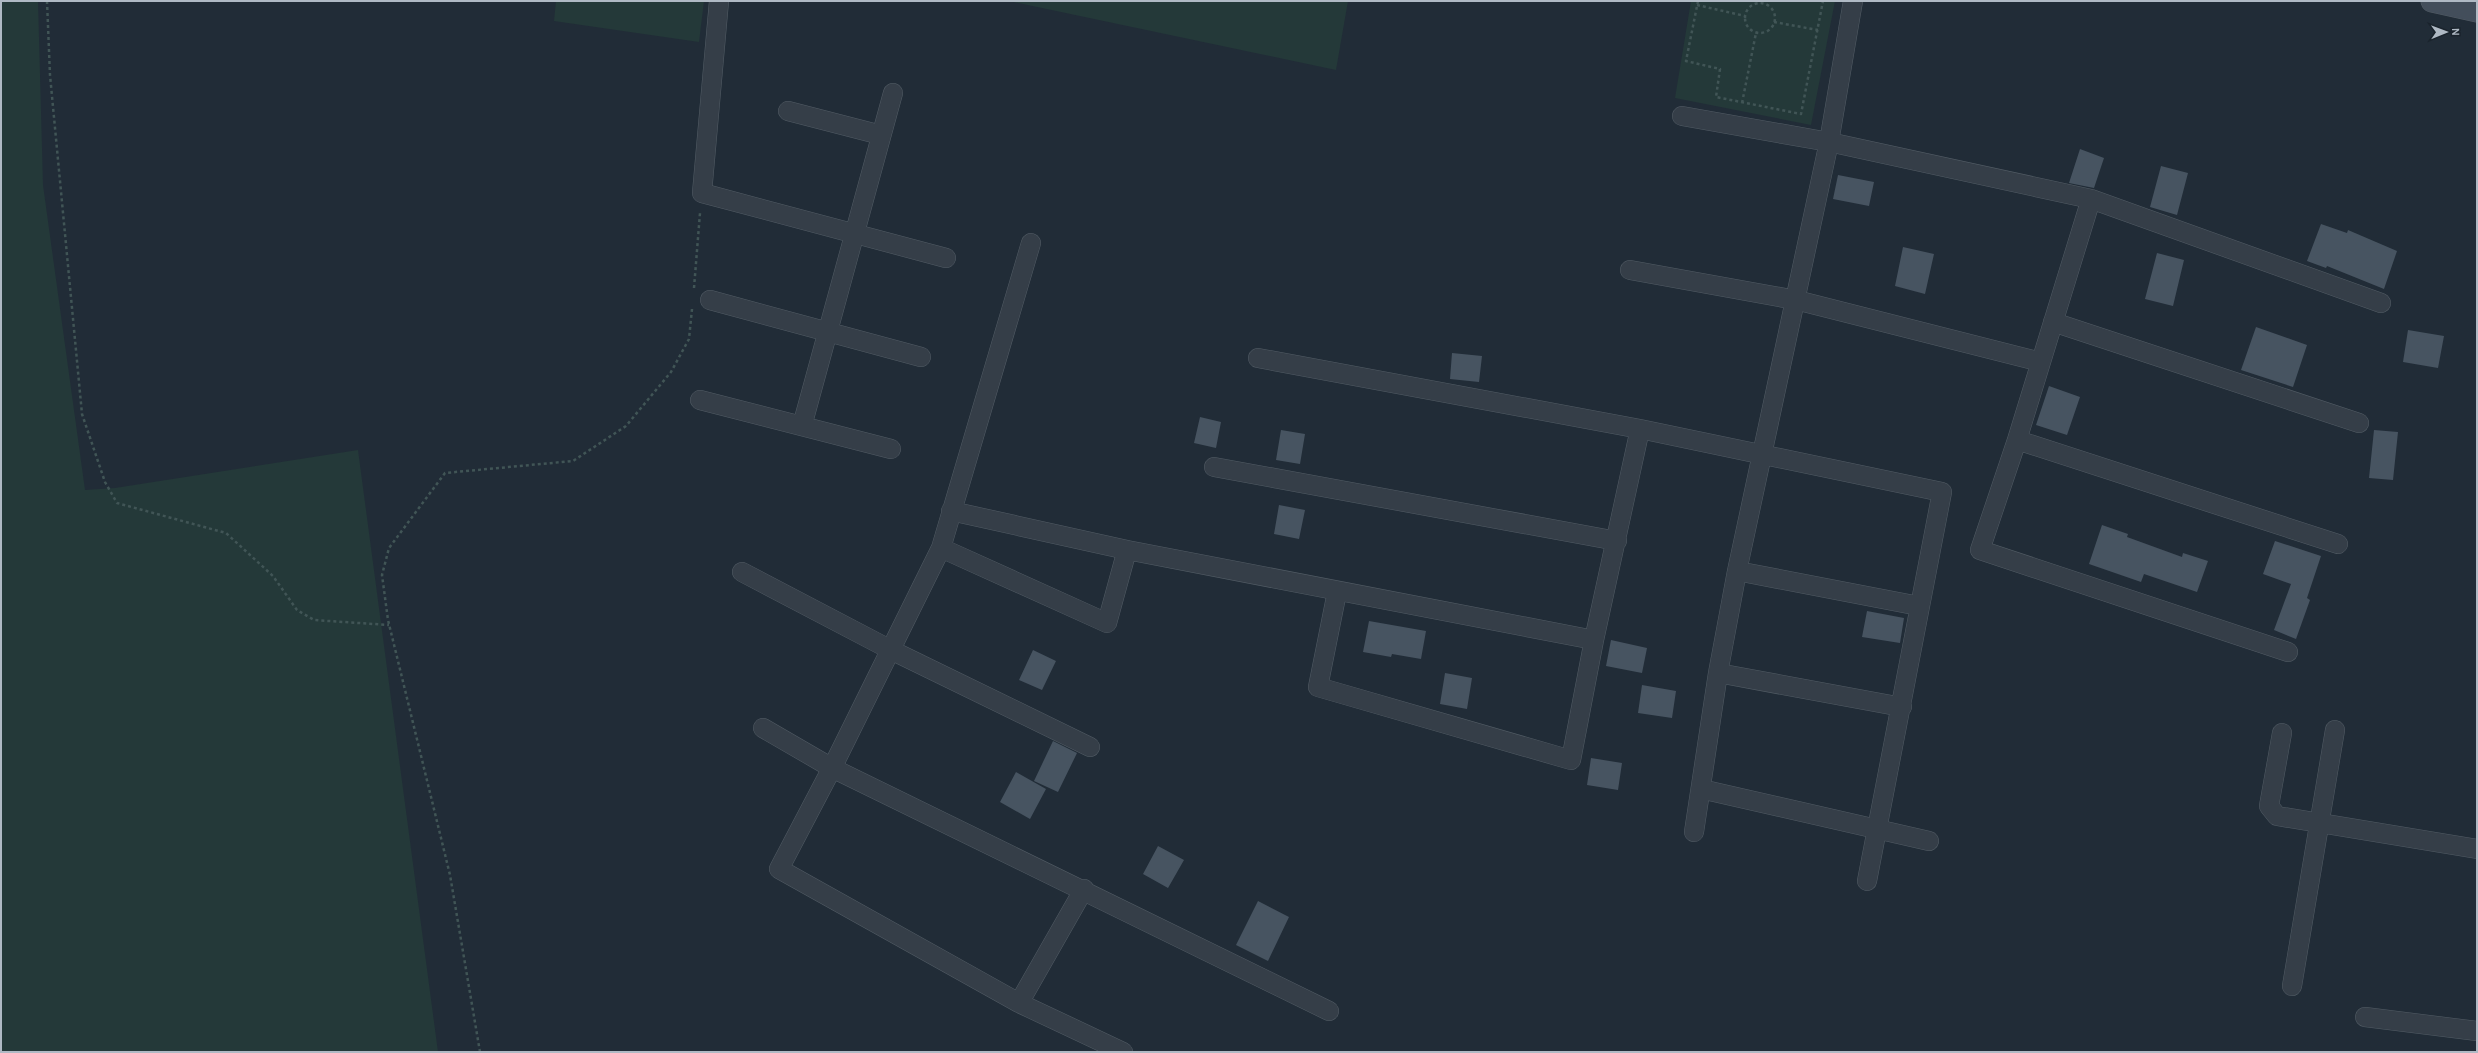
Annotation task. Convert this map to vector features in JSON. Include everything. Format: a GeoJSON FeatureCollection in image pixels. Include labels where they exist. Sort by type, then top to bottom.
{"type":"FeatureCollection","features":[{"type":"Feature","properties":{"kind":"main road"},"geometry":{"type":"LineString","coordinates":[[2432,1],[2477,11]]}},
{"type":"Feature","properties":{"kind":"street"},"geometry":{"type":"LineString","coordinates":[[719,1],[702,193],[946,258]]}},
{"type":"Feature","properties":{"kind":"street"},"geometry":{"type":"LineString","coordinates":[[1694,832],[1718,673],[1737,571],[1829,142],[1853,1]]}},
{"type":"Feature","properties":{"kind":"street"},"geometry":{"type":"LineString","coordinates":[[802,426],[893,93]]}},
{"type":"Feature","properties":{"kind":"street"},"geometry":{"type":"LineString","coordinates":[[788,111],[881,136]]}},
{"type":"Feature","properties":{"kind":"street"},"geometry":{"type":"LineString","coordinates":[[1682,116],[1829,142],[2091,199],[2381,303]]}},
{"type":"Feature","properties":{"kind":"street"},"geometry":{"type":"LineString","coordinates":[[2091,199],[2017,440],[1980,550],[2288,652]]}},
{"type":"Feature","properties":{"kind":"street"},"geometry":{"type":"LineString","coordinates":[[1032,243],[941,548],[832,768],[779,869],[1019,1002],[1123,1052]]}},
{"type":"Feature","properties":{"kind":"street"},"geometry":{"type":"LineString","coordinates":[[1630,270],[1796,300],[2041,362]]}},
{"type":"Feature","properties":{"kind":"street"},"geometry":{"type":"LineString","coordinates":[[699,298],[921,357]]}},
{"type":"Feature","properties":{"kind":"street"},"geometry":{"type":"LineString","coordinates":[[2053,322],[2359,423]]}},
{"type":"Feature","properties":{"kind":"street"},"geometry":{"type":"LineString","coordinates":[[1258,358],[1640,429],[1942,492],[1919,606],[1902,707],[1867,881]]}},
{"type":"Feature","properties":{"kind":"street"},"geometry":{"type":"LineString","coordinates":[[700,400],[891,449]]}},
{"type":"Feature","properties":{"kind":"street"},"geometry":{"type":"LineString","coordinates":[[1337,592],[1318,687],[1571,760],[1594,640],[1617,541],[1640,429]]}},
{"type":"Feature","properties":{"kind":"street"},"geometry":{"type":"LineString","coordinates":[[2017,440],[2338,544]]}},
{"type":"Feature","properties":{"kind":"street"},"geometry":{"type":"LineString","coordinates":[[1214,467],[1617,541]]}},
{"type":"Feature","properties":{"kind":"street"},"geometry":{"type":"LineString","coordinates":[[951,511],[1127,550],[1337,592],[1594,640]]}},
{"type":"Feature","properties":{"kind":"street"},"geometry":{"type":"LineString","coordinates":[[941,548],[1107,623],[1127,550]]}},
{"type":"Feature","properties":{"kind":"street"},"geometry":{"type":"LineString","coordinates":[[1737,571],[1919,606]]}},
{"type":"Feature","properties":{"kind":"street"},"geometry":{"type":"LineString","coordinates":[[742,572],[891,650],[1090,747]]}},
{"type":"Feature","properties":{"kind":"street"},"geometry":{"type":"LineString","coordinates":[[1718,673],[1902,707]]}},
{"type":"Feature","properties":{"kind":"street"},"geometry":{"type":"LineString","coordinates":[[763,728],[832,768],[1084,889],[1329,1011]]}},
{"type":"Feature","properties":{"kind":"street"},"geometry":{"type":"LineString","coordinates":[[2292,986],[2335,730]]}},
{"type":"Feature","properties":{"kind":"street"},"geometry":{"type":"LineString","coordinates":[[2282,733],[2269,806],[2277,816],[2477,849]]}},
{"type":"Feature","properties":{"kind":"street"},"geometry":{"type":"LineString","coordinates":[[1701,790],[1929,841]]}},
{"type":"Feature","properties":{"kind":"street"},"geometry":{"type":"LineString","coordinates":[[1019,1002],[1084,889]]}},
{"type":"Feature","properties":{"kind":"street"},"geometry":{"type":"LineString","coordinates":[[2365,1017],[2477,1031]]}},
{"type":"Feature","properties":{"kind":"path"},"geometry":{"type":"LineString","coordinates":[[48,1],[50,75],[82,414],[105,482],[117,504],[226,533],[274,576],[297,610],[314,620],[389,625]]}},
{"type":"Feature","properties":{"kind":"path"},"geometry":{"type":"LineString","coordinates":[[1698,1],[1686,61],[1720,69],[1716,97],[1801,114],[1823,1]]}},
{"type":"Feature","properties":{"kind":"path"},"geometry":{"type":"LineString","coordinates":[[1763,2],[1773,12],[1774,22],[1769,30],[1756,33],[1747,26],[1745,16],[1749,8],[1763,2]]}},
{"type":"Feature","properties":{"kind":"path"},"geometry":{"type":"LineString","coordinates":[[1697,5],[1745,16]]}},
{"type":"Feature","properties":{"kind":"path"},"geometry":{"type":"LineString","coordinates":[[1774,22],[1818,30]]}},
{"type":"Feature","properties":{"kind":"path"},"geometry":{"type":"LineString","coordinates":[[1742,103],[1756,33]]}},
{"type":"Feature","properties":{"kind":"path"},"geometry":{"type":"LineString","coordinates":[[480,1052],[450,875],[389,625],[382,575],[389,548],[445,473],[573,461],[626,426],[672,372],[689,339],[699,298],[702,193]]}},
{"type":"Feature","properties":{"kind":"green space"},"geometry":{"type":"Polygon","coordinates":[[[1,1],[38,1],[43,185],[85,490],[115,488],[358,450],[438,1052],[1,1052],[1,1]]]}},
{"type":"Feature","properties":{"kind":"green space"},"geometry":{"type":"Polygon","coordinates":[[[556,1],[704,1],[699,42],[554,21],[556,1]]]}},
{"type":"Feature","properties":{"kind":"green space"},"geometry":{"type":"Polygon","coordinates":[[[1009,1],[1348,1],[1336,70],[1009,1]]]}},
{"type":"Feature","properties":{"kind":"green space"},"geometry":{"type":"Polygon","coordinates":[[[1691,1],[1835,1],[1811,125],[1675,98],[1691,1]]]}},
{"type":"Feature","properties":{"kind":"building"},"geometry":{"type":"Polygon","coordinates":[[[2080,149],[2104,158],[2094,188],[2069,183],[2080,149]]]}},
{"type":"Feature","properties":{"kind":"building"},"geometry":{"type":"Polygon","coordinates":[[[2161,166],[2188,173],[2177,215],[2150,207],[2161,166]]]}},
{"type":"Feature","properties":{"kind":"building"},"geometry":{"type":"Polygon","coordinates":[[[1838,175],[1874,182],[1869,206],[1833,199],[1838,175]]]}},
{"type":"Feature","properties":{"kind":"building"},"geometry":{"type":"Polygon","coordinates":[[[2321,224],[2347,233],[2348,230],[2397,251],[2384,289],[2327,266],[2326,268],[2307,261],[2321,224]]]}},
{"type":"Feature","properties":{"kind":"building"},"geometry":{"type":"Polygon","coordinates":[[[1903,247],[1934,254],[1925,294],[1895,286],[1903,247]]]}},
{"type":"Feature","properties":{"kind":"building"},"geometry":{"type":"Polygon","coordinates":[[[2157,253],[2184,260],[2173,306],[2145,299],[2157,253]]]}},
{"type":"Feature","properties":{"kind":"building"},"geometry":{"type":"Polygon","coordinates":[[[2256,327],[2307,345],[2293,387],[2241,370],[2256,327]]]}},
{"type":"Feature","properties":{"kind":"building"},"geometry":{"type":"Polygon","coordinates":[[[2408,330],[2444,336],[2438,368],[2403,362],[2408,330]]]}},
{"type":"Feature","properties":{"kind":"building"},"geometry":{"type":"Polygon","coordinates":[[[1452,353],[1482,356],[1479,382],[1450,379],[1452,353]]]}},
{"type":"Feature","properties":{"kind":"building"},"geometry":{"type":"Polygon","coordinates":[[[2049,386],[2080,397],[2067,435],[2036,425],[2049,386]]]}},
{"type":"Feature","properties":{"kind":"building"},"geometry":{"type":"Polygon","coordinates":[[[1200,417],[1221,422],[1216,448],[1194,443],[1200,417]]]}},
{"type":"Feature","properties":{"kind":"building"},"geometry":{"type":"Polygon","coordinates":[[[1281,430],[1305,434],[1300,464],[1276,460],[1281,430]]]}},
{"type":"Feature","properties":{"kind":"building"},"geometry":{"type":"Polygon","coordinates":[[[2374,430],[2398,432],[2393,480],[2369,478],[2374,430]]]}},
{"type":"Feature","properties":{"kind":"building"},"geometry":{"type":"Polygon","coordinates":[[[1279,505],[1305,510],[1299,539],[1274,534],[1279,505]]]}},
{"type":"Feature","properties":{"kind":"building"},"geometry":{"type":"Polygon","coordinates":[[[2102,525],[2128,534],[2127,537],[2182,557],[2183,553],[2208,561],[2197,592],[2144,574],[2141,582],[2089,564],[2102,525]]]}},
{"type":"Feature","properties":{"kind":"building"},"geometry":{"type":"Polygon","coordinates":[[[2275,541],[2321,556],[2307,598],[2310,600],[2296,639],[2274,630],[2291,584],[2263,574],[2275,541]]]}},
{"type":"Feature","properties":{"kind":"building"},"geometry":{"type":"Polygon","coordinates":[[[1867,611],[1904,618],[1900,643],[1862,637],[1867,611]]]}},
{"type":"Feature","properties":{"kind":"building"},"geometry":{"type":"Polygon","coordinates":[[[1369,621],[1426,631],[1421,659],[1392,654],[1391,657],[1363,652],[1369,621]]]}},
{"type":"Feature","properties":{"kind":"building"},"geometry":{"type":"Polygon","coordinates":[[[1611,640],[1647,648],[1642,673],[1606,666],[1611,640]]]}},
{"type":"Feature","properties":{"kind":"building"},"geometry":{"type":"Polygon","coordinates":[[[1033,650],[1056,661],[1042,690],[1019,680],[1033,650]]]}},
{"type":"Feature","properties":{"kind":"building"},"geometry":{"type":"Polygon","coordinates":[[[1445,673],[1472,678],[1467,709],[1440,704],[1445,673]]]}},
{"type":"Feature","properties":{"kind":"building"},"geometry":{"type":"Polygon","coordinates":[[[1642,685],[1676,691],[1672,718],[1638,713],[1642,685]]]}},
{"type":"Feature","properties":{"kind":"building"},"geometry":{"type":"Polygon","coordinates":[[[1053,741],[1077,753],[1058,792],[1034,781],[1053,741]]]}},
{"type":"Feature","properties":{"kind":"building"},"geometry":{"type":"Polygon","coordinates":[[[1591,758],[1622,763],[1618,790],[1587,785],[1591,758]]]}},
{"type":"Feature","properties":{"kind":"building"},"geometry":{"type":"Polygon","coordinates":[[[1016,772],[1046,789],[1030,819],[1000,802],[1016,772]]]}},
{"type":"Feature","properties":{"kind":"building"},"geometry":{"type":"Polygon","coordinates":[[[1158,846],[1184,860],[1168,888],[1143,874],[1158,846]]]}},
{"type":"Feature","properties":{"kind":"building"},"geometry":{"type":"Polygon","coordinates":[[[1258,901],[1289,917],[1268,961],[1236,945],[1258,901]]]}}]}
